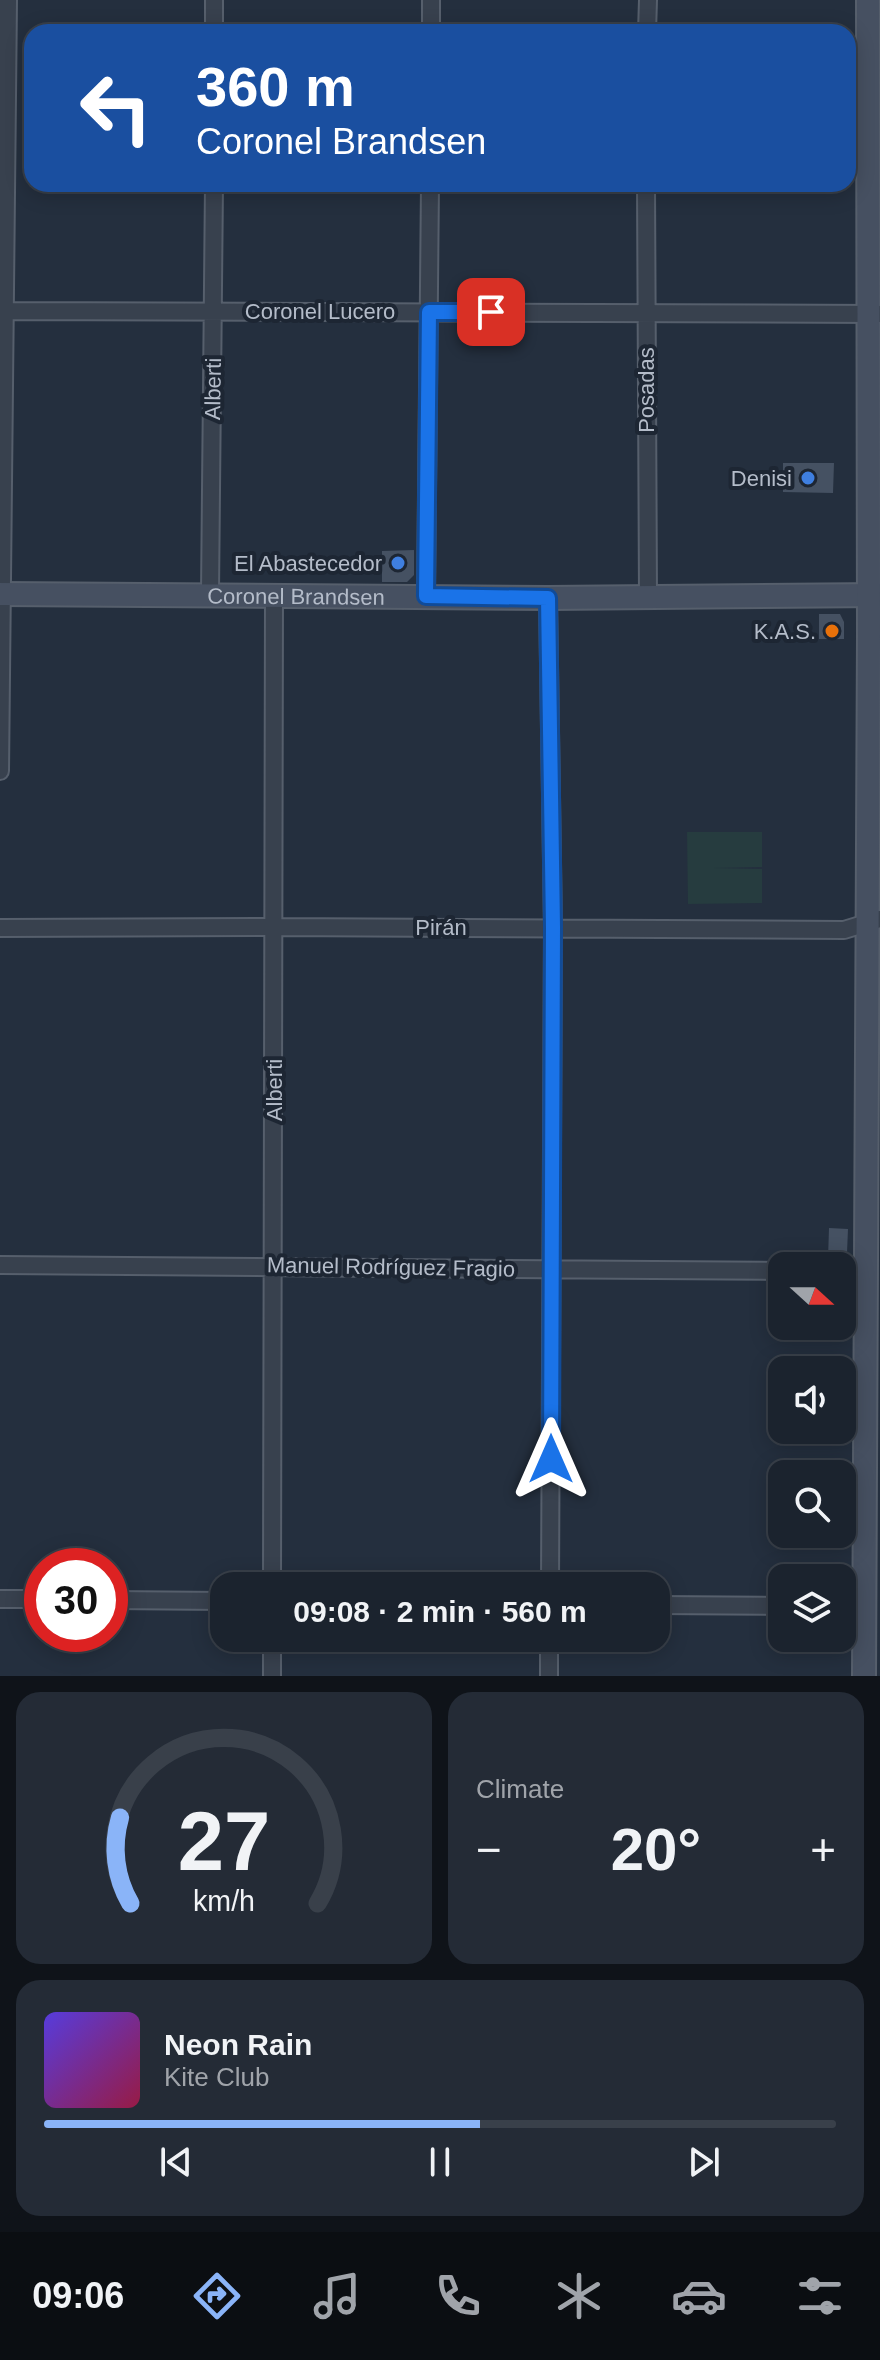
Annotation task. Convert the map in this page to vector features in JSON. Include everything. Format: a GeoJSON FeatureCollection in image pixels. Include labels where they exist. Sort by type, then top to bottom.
{"type":"FeatureCollection","features":[{"type":"Feature","properties":{"kind":"street"},"geometry":{"type":"LineString","coordinates":[[0,771],[2,311],[8,0]]}},
{"type":"Feature","properties":{"kind":"street"},"geometry":{"type":"LineString","coordinates":[[214,0],[214,24]]}},
{"type":"Feature","properties":{"kind":"street"},"geometry":{"type":"LineString","coordinates":[[431,0],[431,24]]}},
{"type":"Feature","properties":{"kind":"street"},"geometry":{"type":"LineString","coordinates":[[647,24],[648,0]]}},
{"type":"Feature","properties":{"kind":"street"},"geometry":{"type":"LineString","coordinates":[[856,1599],[872,1554],[865,1272],[872,1239],[874,595],[874,129],[868,0]]}},
{"type":"Feature","properties":{"kind":"street","name":"Alberti"},"geometry":{"type":"LineString","coordinates":[[210,593],[214,192]]}},
{"type":"Feature","properties":{"kind":"street"},"geometry":{"type":"LineString","coordinates":[[426,596],[430,192]]}},
{"type":"Feature","properties":{"kind":"street","name":"Posadas"},"geometry":{"type":"LineString","coordinates":[[646,192],[648,596]]}},
{"type":"Feature","properties":{"kind":"street","name":"Coronel Lucero"},"geometry":{"type":"LineString","coordinates":[[2,311],[874,314]]}},
{"type":"Feature","properties":{"kind":"street","name":"Coronel Brandsen"},"geometry":{"type":"LineString","coordinates":[[1,594],[210,593],[548,598],[874,595]]}},
{"type":"Feature","properties":{"kind":"street","name":"Alberti"},"geometry":{"type":"LineString","coordinates":[[272,1572],[274,595]]}},
{"type":"Feature","properties":{"kind":"street"},"geometry":{"type":"LineString","coordinates":[[548,598],[553,927],[550,1572]]}},
{"type":"Feature","properties":{"kind":"street","name":"Pirán"},"geometry":{"type":"LineString","coordinates":[[0,928],[844,930],[873,921]]}},
{"type":"Feature","properties":{"kind":"street","name":"Manuel Rodríguez Fragio"},"geometry":{"type":"LineString","coordinates":[[0,1265],[768,1271]]}},
{"type":"Feature","properties":{"kind":"street"},"geometry":{"type":"LineString","coordinates":[[856,1272],[865,1272]]}},
{"type":"Feature","properties":{"kind":"street"},"geometry":{"type":"LineString","coordinates":[[0,1599],[24,1599]]}},
{"type":"Feature","properties":{"kind":"street"},"geometry":{"type":"LineString","coordinates":[[128,1600],[210,1601]]}},
{"type":"Feature","properties":{"kind":"street"},"geometry":{"type":"LineString","coordinates":[[670,1605],[768,1606]]}},
{"type":"Feature","properties":{"kind":"street"},"geometry":{"type":"LineString","coordinates":[[856,1626],[864,1676]]}},
{"type":"Feature","properties":{"kind":"street"},"geometry":{"type":"LineString","coordinates":[[272,1652],[272,1676]]}},
{"type":"Feature","properties":{"kind":"street"},"geometry":{"type":"LineString","coordinates":[[549,1652],[549,1676]]}},
{"type":"Feature","properties":{"kind":"green space"},"geometry":{"type":"Polygon","coordinates":[[[687,832],[762,832],[762,867],[714,868],[762,869],[762,903],[688,904],[687,832]]]}},
{"type":"Feature","properties":{"kind":"building","name":"Denisi"},"geometry":{"type":"Polygon","coordinates":[[[783,463],[834,463],[833,493],[783,492],[783,463]]]}},
{"type":"Feature","properties":{"kind":"building","name":"El Abastecedor"},"geometry":{"type":"Polygon","coordinates":[[[414,550],[414,575],[407,582],[382,582],[382,551],[414,550]]]}},
{"type":"Feature","properties":{"kind":"building","name":"K.A.S."},"geometry":{"type":"Polygon","coordinates":[[[819,614],[840,614],[844,622],[844,639],[819,639],[819,614]]]}},
{"type":"Feature","properties":{"kind":"building"},"geometry":{"type":"Polygon","coordinates":[[[829,1228],[848,1229],[847,1252],[828,1252],[829,1228]]]}},
{"type":"Feature","properties":{"kind":"place","name":"Denisi"},"geometry":{"type":"Point","coordinates":[808,478]}},
{"type":"Feature","properties":{"kind":"place","name":"El Abastecedor"},"geometry":{"type":"Point","coordinates":[398,563]}},
{"type":"Feature","properties":{"kind":"place","name":"K.A.S."},"geometry":{"type":"Point","coordinates":[832,631]}},
{"type":"Feature","properties":{"kind":"route"},"geometry":{"type":"LineString","coordinates":[[491,312],[429,312],[426,596],[548,598],[553,927],[551,1459]]}}]}
